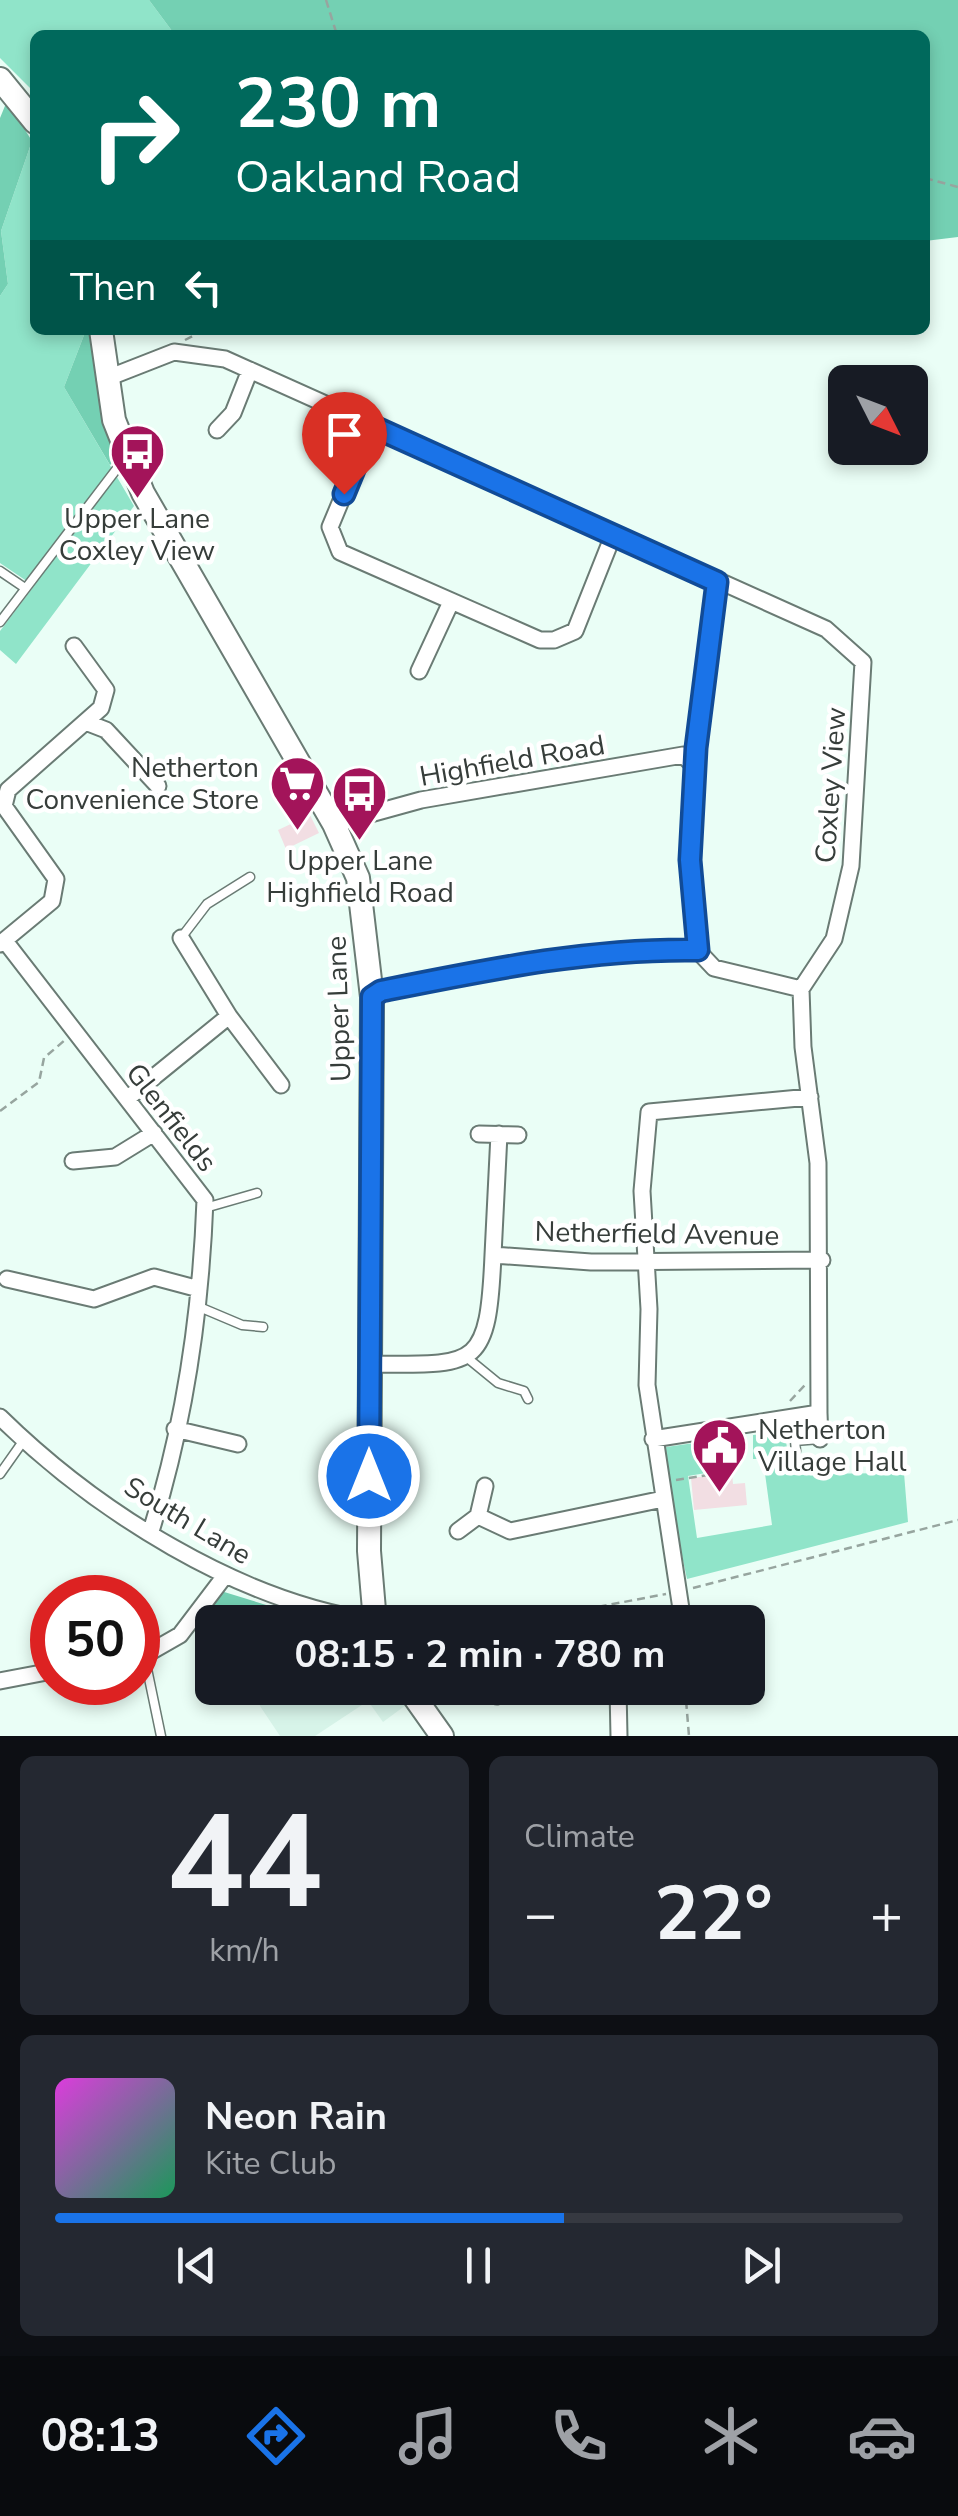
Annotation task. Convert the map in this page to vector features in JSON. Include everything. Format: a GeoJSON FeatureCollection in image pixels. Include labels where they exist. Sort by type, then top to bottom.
{"type":"FeatureCollection","features":[{"type":"Feature","properties":{"kind":"main road"},"geometry":{"type":"LineString","coordinates":[[0,79],[30,116]]}},
{"type":"Feature","properties":{"kind":"main road","name":"Upper Lane"},"geometry":{"type":"LineString","coordinates":[[102,335],[106,379],[143,493],[334,824],[358,878],[372,997],[369,1551],[374,1605]]}},
{"type":"Feature","properties":{"kind":"main road"},"geometry":{"type":"LineString","coordinates":[[420,1705],[442,1736]]}},
{"type":"Feature","properties":{"kind":"street","name":"Coxley View"},"geometry":{"type":"LineString","coordinates":[[106,379],[174,352],[224,359],[826,628],[863,662],[851,866],[834,938],[801,989]]}},
{"type":"Feature","properties":{"kind":"street"},"geometry":{"type":"LineString","coordinates":[[217,430],[233,413],[250,370]]}},
{"type":"Feature","properties":{"kind":"street"},"geometry":{"type":"LineString","coordinates":[[372,426],[330,527],[333,541],[340,552],[450,602],[540,640],[564,636],[574,631],[614,533]]}},
{"type":"Feature","properties":{"kind":"street"},"geometry":{"type":"LineString","coordinates":[[717,582],[695,767],[690,860],[698,950],[714,968],[801,989],[818,1163],[822,1260],[820,1439]]}},
{"type":"Feature","properties":{"kind":"street"},"geometry":{"type":"LineString","coordinates":[[409,650],[422,664],[450,602]]}},
{"type":"Feature","properties":{"kind":"street"},"geometry":{"type":"LineString","coordinates":[[2,942],[52,901],[56,879],[4,806],[8,790],[88,723],[101,708],[106,690],[74,646]]}},
{"type":"Feature","properties":{"kind":"street"},"geometry":{"type":"LineString","coordinates":[[88,723],[106,730],[158,786]]}},
{"type":"Feature","properties":{"kind":"street","name":"Highfield Road"},"geometry":{"type":"LineString","coordinates":[[334,824],[421,800],[683,755],[695,767]]}},
{"type":"Feature","properties":{"kind":"street"},"geometry":{"type":"LineString","coordinates":[[181,938],[229,1016],[281,1085]]}},
{"type":"Feature","properties":{"kind":"street","name":"Glenfields"},"geometry":{"type":"LineString","coordinates":[[2,942],[205,1200],[197,1306],[165,1487],[151,1531]]}},
{"type":"Feature","properties":{"kind":"street"},"geometry":{"type":"LineString","coordinates":[[372,997],[381,991],[503,967],[612,953],[698,950]]}},
{"type":"Feature","properties":{"kind":"street"},"geometry":{"type":"LineString","coordinates":[[128,1098],[229,1016]]}},
{"type":"Feature","properties":{"kind":"street"},"geometry":{"type":"LineString","coordinates":[[680,1605],[647,1386],[647,1262],[642,1243],[642,1191],[649,1112],[810,1097]]}},
{"type":"Feature","properties":{"kind":"street"},"geometry":{"type":"LineString","coordinates":[[73,1161],[114,1157],[154,1133]]}},
{"type":"Feature","properties":{"kind":"street"},"geometry":{"type":"LineString","coordinates":[[478,1134],[518,1135]]}},
{"type":"Feature","properties":{"kind":"street","name":"Netherfield Avenue"},"geometry":{"type":"LineString","coordinates":[[464,1356],[488,1328],[499,1134]]}},
{"type":"Feature","properties":{"kind":"street","name":"Netherfield Avenue"},"geometry":{"type":"LineString","coordinates":[[492,1255],[647,1262],[822,1260]]}},
{"type":"Feature","properties":{"kind":"street"},"geometry":{"type":"LineString","coordinates":[[7,1278],[94,1299],[154,1276],[199,1289]]}},
{"type":"Feature","properties":{"kind":"street"},"geometry":{"type":"LineString","coordinates":[[369,1364],[454,1364],[464,1356]]}},
{"type":"Feature","properties":{"kind":"street"},"geometry":{"type":"LineString","coordinates":[[653,1439],[820,1413]]}},
{"type":"Feature","properties":{"kind":"street","name":"South Lane"},"geometry":{"type":"LineString","coordinates":[[0,1416],[54,1467],[224,1577],[309,1605]]}},
{"type":"Feature","properties":{"kind":"street"},"geometry":{"type":"LineString","coordinates":[[175,1428],[238,1444]]}},
{"type":"Feature","properties":{"kind":"street"},"geometry":{"type":"LineString","coordinates":[[458,1531],[478,1516],[485,1486]]}},
{"type":"Feature","properties":{"kind":"street"},"geometry":{"type":"LineString","coordinates":[[478,1516],[492,1526],[510,1531],[662,1491]]}},
{"type":"Feature","properties":{"kind":"street"},"geometry":{"type":"LineString","coordinates":[[160,1648],[180,1635],[224,1577]]}},
{"type":"Feature","properties":{"kind":"street"},"geometry":{"type":"LineString","coordinates":[[0,1681],[30,1675]]}},
{"type":"Feature","properties":{"kind":"street"},"geometry":{"type":"LineString","coordinates":[[618,1705],[619,1736]]}},
{"type":"Feature","properties":{"kind":"lane"},"geometry":{"type":"LineString","coordinates":[[0,622],[128,454]]}},
{"type":"Feature","properties":{"kind":"lane"},"geometry":{"type":"LineString","coordinates":[[0,570],[25,588]]}},
{"type":"Feature","properties":{"kind":"lane"},"geometry":{"type":"LineString","coordinates":[[181,938],[207,904],[250,876]]}},
{"type":"Feature","properties":{"kind":"lane"},"geometry":{"type":"LineString","coordinates":[[205,1208],[257,1193]]}},
{"type":"Feature","properties":{"kind":"lane"},"geometry":{"type":"LineString","coordinates":[[197,1306],[242,1325],[263,1326]]}},
{"type":"Feature","properties":{"kind":"lane"},"geometry":{"type":"LineString","coordinates":[[464,1356],[498,1383],[524,1392],[528,1399]]}},
{"type":"Feature","properties":{"kind":"lane"},"geometry":{"type":"LineString","coordinates":[[796,1451],[795,1442],[820,1439]]}},
{"type":"Feature","properties":{"kind":"lane"},"geometry":{"type":"LineString","coordinates":[[0,1474],[24,1440]]}},
{"type":"Feature","properties":{"kind":"lane"},"geometry":{"type":"LineString","coordinates":[[154,1705],[162,1736]]}},
{"type":"Feature","properties":{"kind":"path"},"geometry":{"type":"LineString","coordinates":[[326,0],[335,30]]}},
{"type":"Feature","properties":{"kind":"path"},"geometry":{"type":"LineString","coordinates":[[930,179],[958,187]]}},
{"type":"Feature","properties":{"kind":"path"},"geometry":{"type":"LineString","coordinates":[[0,1111],[39,1082],[44,1058],[74,1033]]}},
{"type":"Feature","properties":{"kind":"path"},"geometry":{"type":"LineString","coordinates":[[772,1420],[820,1368]]}},
{"type":"Feature","properties":{"kind":"path"},"geometry":{"type":"LineString","coordinates":[[662,1491],[714,1474]]}},
{"type":"Feature","properties":{"kind":"path"},"geometry":{"type":"LineString","coordinates":[[686,1705],[689,1736]]}},
{"type":"Feature","properties":{"kind":"shaded area"},"geometry":{"type":"Polygon","coordinates":[[[362,1705],[315,1736],[280,1736],[260,1706],[362,1705]]]}},
{"type":"Feature","properties":{"kind":"shaded area"},"geometry":{"type":"Polygon","coordinates":[[[371,1705],[406,1705],[383,1722],[371,1705]]]}},
{"type":"Feature","properties":{"kind":"green space"},"geometry":{"type":"Polygon","coordinates":[[[0,0],[149,0],[171,30],[30,30],[30,88],[0,58],[0,0]]]}},
{"type":"Feature","properties":{"kind":"green space"},"geometry":{"type":"Polygon","coordinates":[[[149,0],[958,0],[958,237],[930,240],[930,30],[171,30],[149,0]]]}},
{"type":"Feature","properties":{"kind":"green space"},"geometry":{"type":"Polygon","coordinates":[[[7,101],[30,138],[30,147],[1,231],[8,284],[0,296],[0,118],[7,101]]]}},
{"type":"Feature","properties":{"kind":"green space"},"geometry":{"type":"Polygon","coordinates":[[[30,147],[30,335],[84,335],[64,387],[134,506],[16,664],[0,650],[0,631],[34,586],[0,563],[0,296],[8,284],[1,231],[30,147]]]}},
{"type":"Feature","properties":{"kind":"green space"},"geometry":{"type":"Polygon","coordinates":[[[84,335],[93,335],[121,454],[110,465],[64,387],[84,335]]]}},
{"type":"Feature","properties":{"kind":"green space"},"geometry":{"type":"Polygon","coordinates":[[[785,1432],[790,1474],[904,1473],[908,1522],[687,1579],[659,1448],[737,1437],[738,1451],[712,1455],[712,1472],[688,1476],[697,1538],[772,1525],[763,1459],[753,1459],[753,1435],[785,1432]]]}},
{"type":"Feature","properties":{"kind":"green space"},"geometry":{"type":"Polygon","coordinates":[[[221,1591],[266,1605],[211,1605],[221,1591]]]}},
{"type":"Feature","properties":{"kind":"building","name":"Netherton Convenience Store"},"geometry":{"type":"Polygon","coordinates":[[[310,815],[319,833],[286,849],[278,830],[310,815]]]}},
{"type":"Feature","properties":{"kind":"building","name":"Netherton Village Hall"},"geometry":{"type":"Polygon","coordinates":[[[732,1473],[733,1484],[745,1483],[747,1505],[694,1510],[691,1478],[732,1473]]]}},
{"type":"Feature","properties":{"kind":"place","name":"Upper Lane Coxley View"},"geometry":{"type":"Point","coordinates":[137,501]}},
{"type":"Feature","properties":{"kind":"place","name":"Netherton Convenience Store"},"geometry":{"type":"Point","coordinates":[298,832]}},
{"type":"Feature","properties":{"kind":"place","name":"Upper Lane Highfield Road"},"geometry":{"type":"Point","coordinates":[360,843]}},
{"type":"Feature","properties":{"kind":"place","name":"Netherton Village Hall"},"geometry":{"type":"Point","coordinates":[719,1494]}},
{"type":"Feature","properties":{"kind":"route"},"geometry":{"type":"LineString","coordinates":[[344,494],[372,426],[717,582],[696,748],[690,860],[698,950],[612,953],[503,967],[381,991],[372,997],[369,1476]]}}]}
